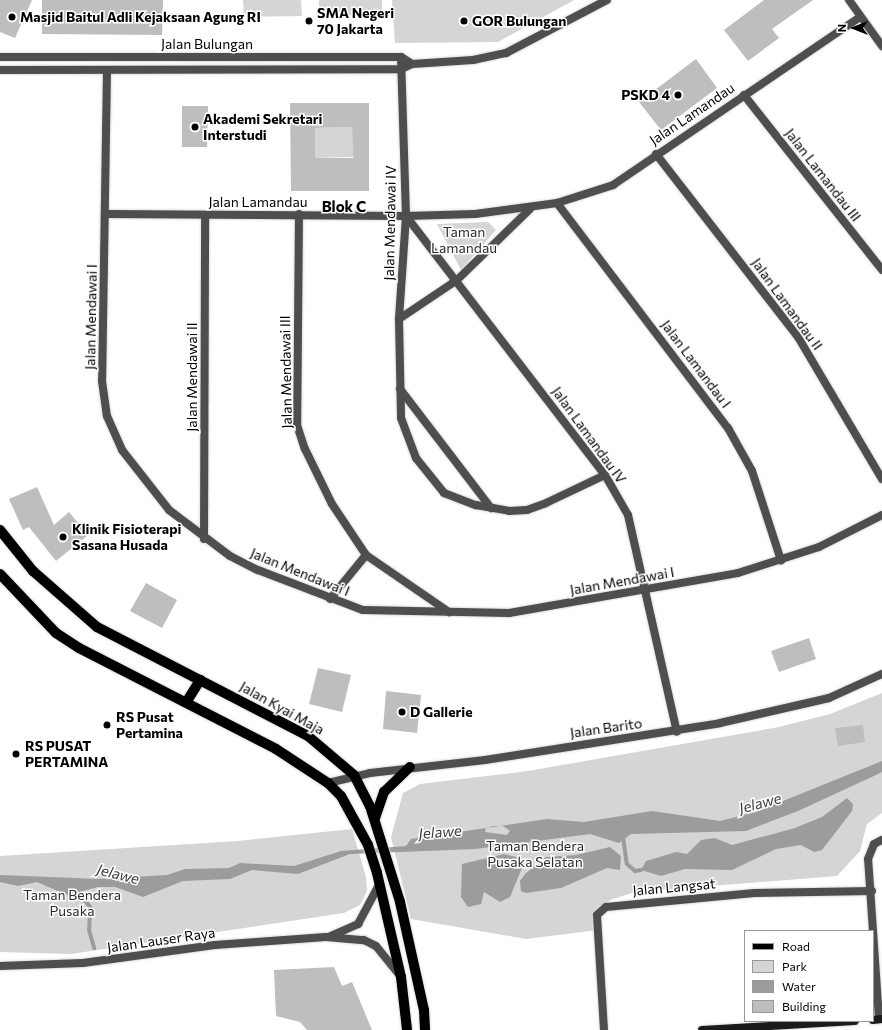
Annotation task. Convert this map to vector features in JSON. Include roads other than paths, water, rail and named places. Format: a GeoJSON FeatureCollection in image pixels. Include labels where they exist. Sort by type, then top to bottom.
{"type":"FeatureCollection","features":[{"type":"Feature","properties":{"kind":"main road","name":"Jalan Kyai Maja"},"geometry":{"type":"LineString","coordinates":[[0,530],[33,571],[97,627],[308,736],[354,776],[374,820],[381,843],[413,958],[424,1010],[425,1030]]}},
{"type":"Feature","properties":{"kind":"main road"},"geometry":{"type":"LineString","coordinates":[[0,574],[56,633],[79,648],[187,701],[276,749],[328,783],[352,812],[368,845],[380,885],[401,977],[407,1030]]}},
{"type":"Feature","properties":{"kind":"main road"},"geometry":{"type":"LineString","coordinates":[[187,701],[200,680]]}},
{"type":"Feature","properties":{"kind":"main road"},"geometry":{"type":"LineString","coordinates":[[374,820],[384,792],[410,767]]}},
{"type":"Feature","properties":{"kind":"main road"},"geometry":{"type":"LineString","coordinates":[[702,1030],[835,1026],[851,1022]]}},
{"type":"Feature","properties":{"kind":"street","name":"Jalan Bulungan"},"geometry":{"type":"LineString","coordinates":[[0,70],[401,69],[412,64],[473,60],[506,53],[607,0]]}},
{"type":"Feature","properties":{"kind":"street"},"geometry":{"type":"LineString","coordinates":[[849,0],[859,18],[882,46]]}},
{"type":"Feature","properties":{"kind":"street","name":"Jalan Lamandau"},"geometry":{"type":"LineString","coordinates":[[106,214],[299,214],[406,216],[530,208],[600,192],[859,18]]}},
{"type":"Feature","properties":{"kind":"street","name":"Jalan Bulungan"},"geometry":{"type":"LineString","coordinates":[[0,57],[401,57]]}},
{"type":"Feature","properties":{"kind":"street"},"geometry":{"type":"LineString","coordinates":[[401,57],[412,64]]}},
{"type":"Feature","properties":{"kind":"street","name":"Jalan Mendawai IV"},"geometry":{"type":"LineString","coordinates":[[401,57],[406,216],[399,319],[400,389],[407,440],[427,475],[444,493],[492,508],[527,510],[605,475]]}},
{"type":"Feature","properties":{"kind":"street","name":"Jalan Mendawai I"},"geometry":{"type":"LineString","coordinates":[[107,70],[106,214],[102,381],[107,416],[122,450],[144,481],[169,510],[204,539],[258,570],[330,599],[363,610],[449,613],[509,613],[648,591],[738,573],[819,547],[882,515]]}},
{"type":"Feature","properties":{"kind":"street","name":"Jalan Lamandau III"},"geometry":{"type":"LineString","coordinates":[[744,95],[882,270]]}},
{"type":"Feature","properties":{"kind":"street","name":"Jalan Lamandau II"},"geometry":{"type":"LineString","coordinates":[[656,154],[798,337],[882,479]]}},
{"type":"Feature","properties":{"kind":"street","name":"Jalan Lamandau I"},"geometry":{"type":"LineString","coordinates":[[557,203],[728,428],[752,471],[780,560]]}},
{"type":"Feature","properties":{"kind":"street"},"geometry":{"type":"LineString","coordinates":[[399,319],[457,280],[530,208]]}},
{"type":"Feature","properties":{"kind":"street","name":"Jalan Mendawai III"},"geometry":{"type":"LineString","coordinates":[[299,214],[297,425],[305,449],[332,504],[366,555],[449,613]]}},
{"type":"Feature","properties":{"kind":"street","name":"Jalan Mendawai II"},"geometry":{"type":"LineString","coordinates":[[204,539],[205,215]]}},
{"type":"Feature","properties":{"kind":"street","name":"Jalan Lamandau IV"},"geometry":{"type":"LineString","coordinates":[[406,216],[457,280],[605,475],[628,515],[648,591],[678,732]]}},
{"type":"Feature","properties":{"kind":"street"},"geometry":{"type":"LineString","coordinates":[[400,389],[492,508]]}},
{"type":"Feature","properties":{"kind":"street"},"geometry":{"type":"LineString","coordinates":[[330,599],[366,555]]}},
{"type":"Feature","properties":{"kind":"street","name":"Jalan Barito"},"geometry":{"type":"LineString","coordinates":[[328,783],[354,776],[410,767],[678,732],[829,698],[882,674]]}},
{"type":"Feature","properties":{"kind":"street"},"geometry":{"type":"LineString","coordinates":[[874,930],[869,851],[882,840]]}},
{"type":"Feature","properties":{"kind":"street","name":"Jalan Lauser Raya"},"geometry":{"type":"LineString","coordinates":[[326,938],[358,924],[380,885]]}},
{"type":"Feature","properties":{"kind":"street","name":"Jalan Langsat"},"geometry":{"type":"LineString","coordinates":[[604,1030],[597,915],[606,906],[754,893],[872,892]]}},
{"type":"Feature","properties":{"kind":"street"},"geometry":{"type":"LineString","coordinates":[[874,934],[878,1019]]}},
{"type":"Feature","properties":{"kind":"street","name":"Jalan Lauser Raya"},"geometry":{"type":"LineString","coordinates":[[0,966],[83,963],[216,945],[326,938],[364,940],[376,946],[401,977]]}},
{"type":"Feature","properties":{"kind":"water"},"geometry":{"type":"Polygon","coordinates":[[[882,761],[882,772],[798,811],[746,831],[631,834],[619,843],[590,834],[475,849],[350,854],[298,874],[252,870],[230,879],[183,881],[143,897],[115,887],[98,887],[67,895],[37,882],[18,886],[0,882],[0,875],[99,879],[167,875],[185,869],[229,868],[240,863],[294,866],[341,851],[406,846],[411,839],[486,828],[485,832],[507,835],[510,831],[503,826],[499,826],[547,819],[584,822],[652,811],[720,821],[756,812],[882,761]]]}},
{"type":"Feature","properties":{"kind":"water"},"geometry":{"type":"Polygon","coordinates":[[[847,798],[853,804],[852,811],[822,850],[814,852],[801,845],[776,849],[732,870],[685,869],[661,876],[641,870],[646,861],[676,852],[687,854],[701,840],[715,838],[732,845],[795,828],[822,817],[847,798]]]}},
{"type":"Feature","properties":{"kind":"water"},"geometry":{"type":"Polygon","coordinates":[[[610,847],[621,856],[620,870],[607,868],[561,888],[526,893],[521,891],[520,881],[525,874],[546,857],[576,855],[610,847]]]}},
{"type":"Feature","properties":{"kind":"water"},"geometry":{"type":"Polygon","coordinates":[[[504,854],[516,857],[522,868],[510,897],[500,902],[484,892],[481,904],[468,907],[461,897],[462,864],[504,854]]]}},
{"type":"Feature","properties":{"kind":"waterway"},"geometry":{"type":"LineString","coordinates":[[623,837],[627,864],[635,871],[641,870]]}},
{"type":"Feature","properties":{"kind":"waterway"},"geometry":{"type":"LineString","coordinates":[[79,887],[78,891],[90,907],[89,930],[94,948]]}},
{"type":"Feature","properties":{"kind":"place","name":"Masjid Baitul Adli Kejaksaan Agung RI"},"geometry":{"type":"Point","coordinates":[12,17]}},
{"type":"Feature","properties":{"kind":"place","name":"SMA Negeri 70 Jakarta"},"geometry":{"type":"Point","coordinates":[309,21]}},
{"type":"Feature","properties":{"kind":"place","name":"GOR Bulungan"},"geometry":{"type":"Point","coordinates":[464,21]}},
{"type":"Feature","properties":{"kind":"place","name":"PSKD 4"},"geometry":{"type":"Point","coordinates":[678,95]}},
{"type":"Feature","properties":{"kind":"place","name":"Akademi Sekretari Interstudi"},"geometry":{"type":"Point","coordinates":[195,127]}},
{"type":"Feature","properties":{"kind":"place","name":"Klinik Fisioterapi Sasana Husada"},"geometry":{"type":"Point","coordinates":[63,537]}},
{"type":"Feature","properties":{"kind":"place","name":"D Gallerie"},"geometry":{"type":"Point","coordinates":[402,712]}},
{"type":"Feature","properties":{"kind":"place","name":"RS Pusat Pertamina"},"geometry":{"type":"Point","coordinates":[107,725]}},
{"type":"Feature","properties":{"kind":"place","name":"RS PUSAT PERTAMINA"},"geometry":{"type":"Point","coordinates":[16,754]}},
{"type":"Feature","properties":{"kind":"district","name":"Blok C"},"geometry":{"type":"Point","coordinates":[344,207]}},
{"type":"Feature","properties":{"kind":"park label","name":"Taman Lamandau"},"geometry":{"type":"Point","coordinates":[464,240]}},
{"type":"Feature","properties":{"kind":"park label","name":"Taman Bendera Pusaka Selatan"},"geometry":{"type":"Point","coordinates":[535,854]}},
{"type":"Feature","properties":{"kind":"park label","name":"Taman Bendera Pusaka"},"geometry":{"type":"Point","coordinates":[72,904]}},
{"type":"Feature","properties":{"kind":"water label","name":"Jelawe"},"geometry":{"type":"Point","coordinates":[760,803]}},
{"type":"Feature","properties":{"kind":"water label","name":"Jelawe"},"geometry":{"type":"Point","coordinates":[440,832]}},
{"type":"Feature","properties":{"kind":"water label","name":"Jelawe"},"geometry":{"type":"Point","coordinates":[118,874]}}]}
